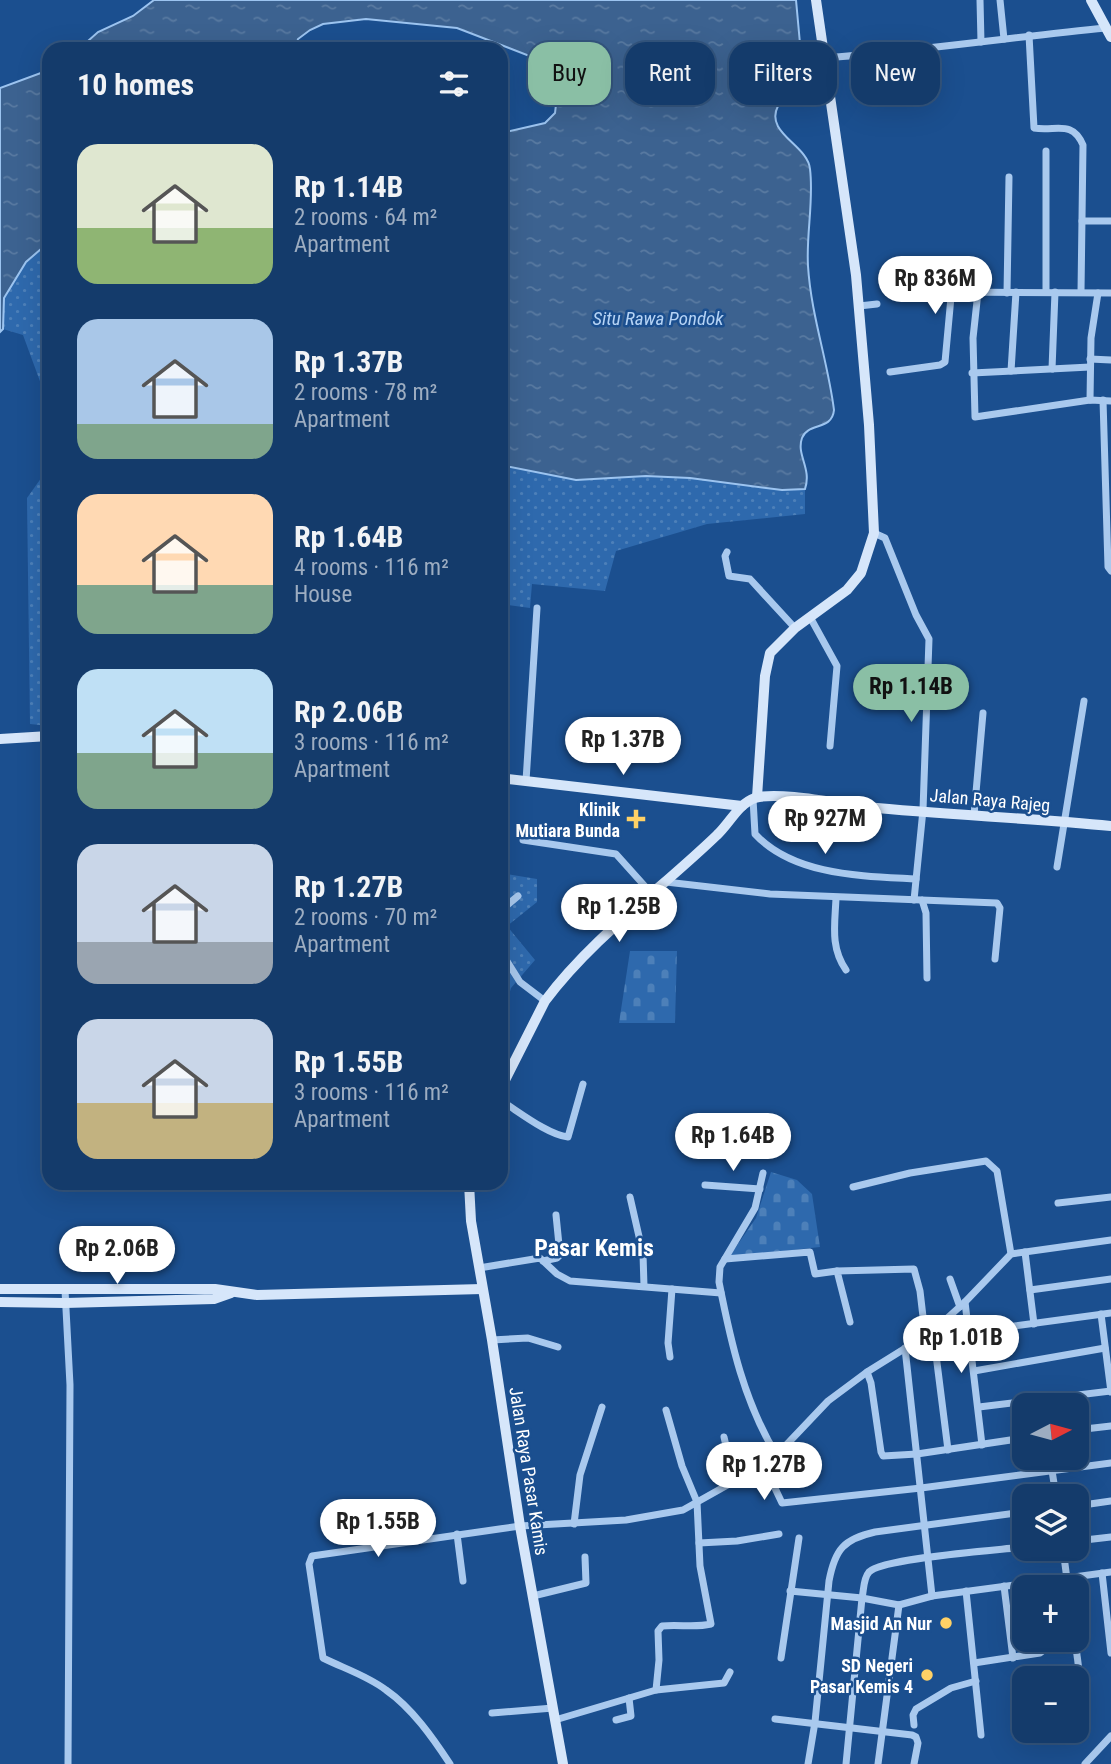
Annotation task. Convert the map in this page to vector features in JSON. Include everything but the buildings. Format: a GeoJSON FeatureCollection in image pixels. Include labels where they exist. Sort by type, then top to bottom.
{"type":"FeatureCollection","features":[{"type":"Feature","properties":{"kind":"main road"},"geometry":{"type":"LineString","coordinates":[[816,0],[823,42]]}},
{"type":"Feature","properties":{"kind":"main road"},"geometry":{"type":"LineString","coordinates":[[1090,0],[1108,33]]}},
{"type":"Feature","properties":{"kind":"main road"},"geometry":{"type":"LineString","coordinates":[[508,1074],[545,1001],[595,945],[720,833],[742,806],[755,798],[768,662],[774,647],[795,628],[843,594],[859,576],[874,533],[869,425],[859,306],[831,105]]}},
{"type":"Feature","properties":{"kind":"main road"},"geometry":{"type":"LineString","coordinates":[[0,739],[42,736]]}},
{"type":"Feature","properties":{"kind":"main road"},"geometry":{"type":"LineString","coordinates":[[508,779],[742,806]]}},
{"type":"Feature","properties":{"kind":"main road","name":"Jalan Raya Rajeg"},"geometry":{"type":"LineString","coordinates":[[755,798],[784,797],[1111,826]]}},
{"type":"Feature","properties":{"kind":"main road","name":"Jalan Raya Pasar Kamis"},"geometry":{"type":"LineString","coordinates":[[469,1190],[471,1221],[520,1526],[563,1764]]}},
{"type":"Feature","properties":{"kind":"main road"},"geometry":{"type":"LineString","coordinates":[[0,1289],[238,1291],[257,1295],[482,1289]]}},
{"type":"Feature","properties":{"kind":"main road"},"geometry":{"type":"LineString","coordinates":[[0,1302],[214,1299],[238,1291]]}},
{"type":"Feature","properties":{"kind":"street"},"geometry":{"type":"LineString","coordinates":[[980,0],[981,42]]}},
{"type":"Feature","properties":{"kind":"street"},"geometry":{"type":"LineString","coordinates":[[1000,0],[1004,39]]}},
{"type":"Feature","properties":{"kind":"street"},"geometry":{"type":"LineString","coordinates":[[837,57],[917,51],[1029,35],[1108,33]]}},
{"type":"Feature","properties":{"kind":"street"},"geometry":{"type":"LineString","coordinates":[[1029,35],[1034,128],[1067,128],[1076,133],[1083,145],[1081,292]]}},
{"type":"Feature","properties":{"kind":"street"},"geometry":{"type":"LineString","coordinates":[[1046,150],[1046,292]]}},
{"type":"Feature","properties":{"kind":"street"},"geometry":{"type":"LineString","coordinates":[[1007,293],[1009,177]]}},
{"type":"Feature","properties":{"kind":"street"},"geometry":{"type":"LineString","coordinates":[[1082,221],[1111,221]]}},
{"type":"Feature","properties":{"kind":"street"},"geometry":{"type":"LineString","coordinates":[[890,372],[945,362],[951,297],[957,292],[1111,293]]}},
{"type":"Feature","properties":{"kind":"street"},"geometry":{"type":"LineString","coordinates":[[978,292],[972,338],[975,417],[1090,400],[1107,400],[1108,568],[1111,571]]}},
{"type":"Feature","properties":{"kind":"street"},"geometry":{"type":"LineString","coordinates":[[1011,371],[1016,292]]}},
{"type":"Feature","properties":{"kind":"street"},"geometry":{"type":"LineString","coordinates":[[1052,369],[1055,292]]}},
{"type":"Feature","properties":{"kind":"street"},"geometry":{"type":"LineString","coordinates":[[1090,400],[1090,363],[1098,293]]}},
{"type":"Feature","properties":{"kind":"street"},"geometry":{"type":"LineString","coordinates":[[859,306],[877,304]]}},
{"type":"Feature","properties":{"kind":"street"},"geometry":{"type":"LineString","coordinates":[[972,373],[1052,369],[1111,360]]}},
{"type":"Feature","properties":{"kind":"street"},"geometry":{"type":"LineString","coordinates":[[874,533],[885,538],[916,615],[929,639],[923,810],[916,878],[918,900],[926,913],[927,978]]}},
{"type":"Feature","properties":{"kind":"street"},"geometry":{"type":"LineString","coordinates":[[727,551],[725,556],[729,576],[750,579],[795,628]]}},
{"type":"Feature","properties":{"kind":"street"},"geometry":{"type":"LineString","coordinates":[[526,781],[537,608]]}},
{"type":"Feature","properties":{"kind":"street"},"geometry":{"type":"LineString","coordinates":[[810,617],[837,666],[830,746]]}},
{"type":"Feature","properties":{"kind":"street"},"geometry":{"type":"LineString","coordinates":[[1057,867],[1084,701]]}},
{"type":"Feature","properties":{"kind":"street"},"geometry":{"type":"LineString","coordinates":[[974,815],[983,713]]}},
{"type":"Feature","properties":{"kind":"street"},"geometry":{"type":"LineString","coordinates":[[755,798],[752,816],[755,834],[773,849],[802,863],[843,875],[916,878]]}},
{"type":"Feature","properties":{"kind":"street"},"geometry":{"type":"LineString","coordinates":[[523,840],[616,854],[651,893]]}},
{"type":"Feature","properties":{"kind":"street"},"geometry":{"type":"LineString","coordinates":[[666,882],[836,898],[999,904],[995,959]]}},
{"type":"Feature","properties":{"kind":"street"},"geometry":{"type":"LineString","coordinates":[[508,904],[518,896]]}},
{"type":"Feature","properties":{"kind":"street"},"geometry":{"type":"LineString","coordinates":[[836,898],[834,942],[839,959],[846,970]]}},
{"type":"Feature","properties":{"kind":"street"},"geometry":{"type":"LineString","coordinates":[[508,963],[520,982],[545,1001]]}},
{"type":"Feature","properties":{"kind":"street"},"geometry":{"type":"LineString","coordinates":[[508,1105],[568,1137],[583,1084]]}},
{"type":"Feature","properties":{"kind":"street"},"geometry":{"type":"LineString","coordinates":[[853,1187],[910,1173],[986,1161],[997,1171],[1011,1254]]}},
{"type":"Feature","properties":{"kind":"street"},"geometry":{"type":"LineString","coordinates":[[762,1173],[755,1209],[719,1273],[721,1293],[742,1380],[759,1427],[777,1456]]}},
{"type":"Feature","properties":{"kind":"street"},"geometry":{"type":"LineString","coordinates":[[705,1185],[760,1189]]}},
{"type":"Feature","properties":{"kind":"street"},"geometry":{"type":"LineString","coordinates":[[629,1197],[643,1254],[643,1286]]}},
{"type":"Feature","properties":{"kind":"street"},"geometry":{"type":"LineString","coordinates":[[1058,1203],[1111,1197]]}},
{"type":"Feature","properties":{"kind":"street"},"geometry":{"type":"LineString","coordinates":[[543,1261],[560,1255],[556,1215]]}},
{"type":"Feature","properties":{"kind":"street"},"geometry":{"type":"LineString","coordinates":[[450,1764],[409,1710],[394,1696],[384,1688],[323,1658],[310,1558],[317,1554],[457,1534],[520,1526],[651,1517],[683,1510],[777,1456],[828,1401],[867,1372],[929,1333],[963,1305],[1011,1254],[1111,1240]]}},
{"type":"Feature","properties":{"kind":"street"},"geometry":{"type":"LineString","coordinates":[[725,1259],[810,1252],[815,1274],[914,1269],[929,1333],[948,1450]]}},
{"type":"Feature","properties":{"kind":"street"},"geometry":{"type":"LineString","coordinates":[[1025,1252],[1034,1324]]}},
{"type":"Feature","properties":{"kind":"street"},"geometry":{"type":"LineString","coordinates":[[479,1268],[534,1258],[543,1261],[557,1274],[570,1281],[721,1293]]}},
{"type":"Feature","properties":{"kind":"street"},"geometry":{"type":"LineString","coordinates":[[837,1271],[850,1322]]}},
{"type":"Feature","properties":{"kind":"street"},"geometry":{"type":"LineString","coordinates":[[950,1279],[963,1305],[969,1332],[982,1445]]}},
{"type":"Feature","properties":{"kind":"street"},"geometry":{"type":"LineString","coordinates":[[1030,1290],[1111,1279]]}},
{"type":"Feature","properties":{"kind":"street"},"geometry":{"type":"LineString","coordinates":[[670,1357],[668,1343],[672,1289]]}},
{"type":"Feature","properties":{"kind":"street"},"geometry":{"type":"LineString","coordinates":[[65,1290],[69,1385],[68,1764]]}},
{"type":"Feature","properties":{"kind":"street"},"geometry":{"type":"LineString","coordinates":[[969,1332],[1111,1313]]}},
{"type":"Feature","properties":{"kind":"street"},"geometry":{"type":"LineString","coordinates":[[979,1407],[1111,1392],[1101,1314]]}},
{"type":"Feature","properties":{"kind":"street"},"geometry":{"type":"LineString","coordinates":[[492,1340],[528,1338],[558,1348]]}},
{"type":"Feature","properties":{"kind":"street"},"geometry":{"type":"LineString","coordinates":[[905,1348],[932,1596]]}},
{"type":"Feature","properties":{"kind":"street"},"geometry":{"type":"LineString","coordinates":[[974,1371],[1105,1348]]}},
{"type":"Feature","properties":{"kind":"street"},"geometry":{"type":"LineString","coordinates":[[867,1372],[883,1456],[917,1454],[1012,1440]]}},
{"type":"Feature","properties":{"kind":"street"},"geometry":{"type":"LineString","coordinates":[[574,1524],[580,1475],[602,1407]]}},
{"type":"Feature","properties":{"kind":"street"},"geometry":{"type":"LineString","coordinates":[[656,1690],[658,1630],[662,1626],[700,1627],[711,1624],[700,1566],[697,1502],[682,1466],[667,1410]]}},
{"type":"Feature","properties":{"kind":"street"},"geometry":{"type":"LineString","coordinates":[[1089,1429],[1111,1426]]}},
{"type":"Feature","properties":{"kind":"street"},"geometry":{"type":"LineString","coordinates":[[724,1437],[734,1481]]}},
{"type":"Feature","properties":{"kind":"street"},"geometry":{"type":"LineString","coordinates":[[764,1465],[780,1503],[1111,1463]]}},
{"type":"Feature","properties":{"kind":"street"},"geometry":{"type":"LineString","coordinates":[[1052,1471],[1054,1484]]}},
{"type":"Feature","properties":{"kind":"street"},"geometry":{"type":"LineString","coordinates":[[1089,1504],[1111,1501]]}},
{"type":"Feature","properties":{"kind":"street"},"geometry":{"type":"LineString","coordinates":[[808,1764],[832,1564],[848,1540],[875,1532],[1012,1514]]}},
{"type":"Feature","properties":{"kind":"street"},"geometry":{"type":"LineString","coordinates":[[457,1534],[463,1581]]}},
{"type":"Feature","properties":{"kind":"street"},"geometry":{"type":"LineString","coordinates":[[699,1543],[737,1541],[779,1534]]}},
{"type":"Feature","properties":{"kind":"street"},"geometry":{"type":"LineString","coordinates":[[1089,1540],[1111,1537]]}},
{"type":"Feature","properties":{"kind":"street"},"geometry":{"type":"LineString","coordinates":[[781,1658],[799,1538]]}},
{"type":"Feature","properties":{"kind":"street"},"geometry":{"type":"LineString","coordinates":[[846,1764],[866,1578],[873,1569],[928,1558],[1012,1548]]}},
{"type":"Feature","properties":{"kind":"street"},"geometry":{"type":"LineString","coordinates":[[533,1596],[584,1585],[587,1580],[585,1557]]}},
{"type":"Feature","properties":{"kind":"street"},"geometry":{"type":"LineString","coordinates":[[1087,1575],[1111,1572]]}},
{"type":"Feature","properties":{"kind":"street"},"geometry":{"type":"LineString","coordinates":[[1101,1573],[1111,1653]]}},
{"type":"Feature","properties":{"kind":"street"},"geometry":{"type":"LineString","coordinates":[[1004,1586],[1013,1658]]}},
{"type":"Feature","properties":{"kind":"street"},"geometry":{"type":"LineString","coordinates":[[790,1591],[863,1598],[899,1605],[932,1596],[1012,1586]]}},
{"type":"Feature","properties":{"kind":"street"},"geometry":{"type":"LineString","coordinates":[[966,1591],[981,1735]]}},
{"type":"Feature","properties":{"kind":"street"},"geometry":{"type":"LineString","coordinates":[[878,1764],[899,1605]]}},
{"type":"Feature","properties":{"kind":"street"},"geometry":{"type":"LineString","coordinates":[[974,1663],[1041,1652]]}},
{"type":"Feature","properties":{"kind":"street"},"geometry":{"type":"LineString","coordinates":[[555,1720],[656,1690],[724,1683],[730,1672]]}},
{"type":"Feature","properties":{"kind":"street"},"geometry":{"type":"LineString","coordinates":[[914,1725],[913,1715],[916,1709],[951,1688],[976,1681]]}},
{"type":"Feature","properties":{"kind":"street"},"geometry":{"type":"LineString","coordinates":[[616,1720],[631,1716],[629,1698]]}},
{"type":"Feature","properties":{"kind":"street"},"geometry":{"type":"LineString","coordinates":[[492,1713],[553,1708]]}},
{"type":"Feature","properties":{"kind":"street"},"geometry":{"type":"LineString","coordinates":[[775,1719],[916,1737],[918,1743],[914,1764]]}},
{"type":"Feature","properties":{"kind":"street"},"geometry":{"type":"LineString","coordinates":[[1085,1764],[1111,1736]]}},
{"type":"Feature","properties":{"kind":"green space"},"geometry":{"type":"Polygon","coordinates":[[[42,248],[42,391],[23,335],[3,329],[4,298],[26,262],[42,248]]]}},
{"type":"Feature","properties":{"kind":"green space"},"geometry":{"type":"Polygon","coordinates":[[[508,467],[576,480],[646,476],[690,478],[782,490],[805,489],[805,514],[707,524],[616,551],[605,591],[532,584],[530,608],[508,605],[508,467]]]}},
{"type":"Feature","properties":{"kind":"green space"},"geometry":{"type":"Polygon","coordinates":[[[42,477],[42,725],[30,724],[27,498],[42,477]]]}},
{"type":"Feature","properties":{"kind":"green space"},"geometry":{"type":"Polygon","coordinates":[[[508,874],[537,879],[537,902],[508,925],[508,874]]]}},
{"type":"Feature","properties":{"kind":"green space"},"geometry":{"type":"Polygon","coordinates":[[[508,927],[535,960],[511,988],[508,998],[508,927]]]}},
{"type":"Feature","properties":{"kind":"green space"},"geometry":{"type":"Polygon","coordinates":[[[630,951],[677,951],[675,1023],[619,1023],[630,951]]]}},
{"type":"Feature","properties":{"kind":"green space"},"geometry":{"type":"Polygon","coordinates":[[[771,1172],[797,1180],[812,1194],[820,1247],[729,1257],[756,1218],[771,1172]]]}},
{"type":"Feature","properties":{"kind":"water","name":"Situ Rawa Pondok"},"geometry":{"type":"Polygon","coordinates":[[[154,0],[796,0],[800,42],[729,42],[729,105],[784,105],[778,106],[775,115],[777,124],[802,153],[810,169],[810,284],[834,410],[829,421],[809,430],[802,438],[801,450],[807,475],[805,489],[782,490],[690,478],[646,476],[576,480],[508,466],[508,131],[545,123],[555,113],[556,105],[611,105],[611,42],[528,42],[528,55],[508,48],[508,42],[493,42],[457,28],[366,19],[323,24],[310,30],[297,42],[87,42],[98,32],[133,16],[154,0]]]}},
{"type":"Feature","properties":{"kind":"water"},"geometry":{"type":"Polygon","coordinates":[[[42,73],[42,248],[26,262],[4,298],[3,329],[0,332],[0,88],[42,73]]]}},
{"type":"Feature","properties":{"kind":"place","name":"Klinik Mutiara Bunda"},"geometry":{"type":"Point","coordinates":[636,819]}},
{"type":"Feature","properties":{"kind":"place","name":"Masjid An Nur"},"geometry":{"type":"Point","coordinates":[946,1623]}},
{"type":"Feature","properties":{"kind":"place","name":"SD Negeri Pasar Kemis 4"},"geometry":{"type":"Point","coordinates":[927,1675]}},
{"type":"Feature","properties":{"kind":"district","name":"Pasar Kemis"},"geometry":{"type":"Point","coordinates":[594,1248]}}]}
